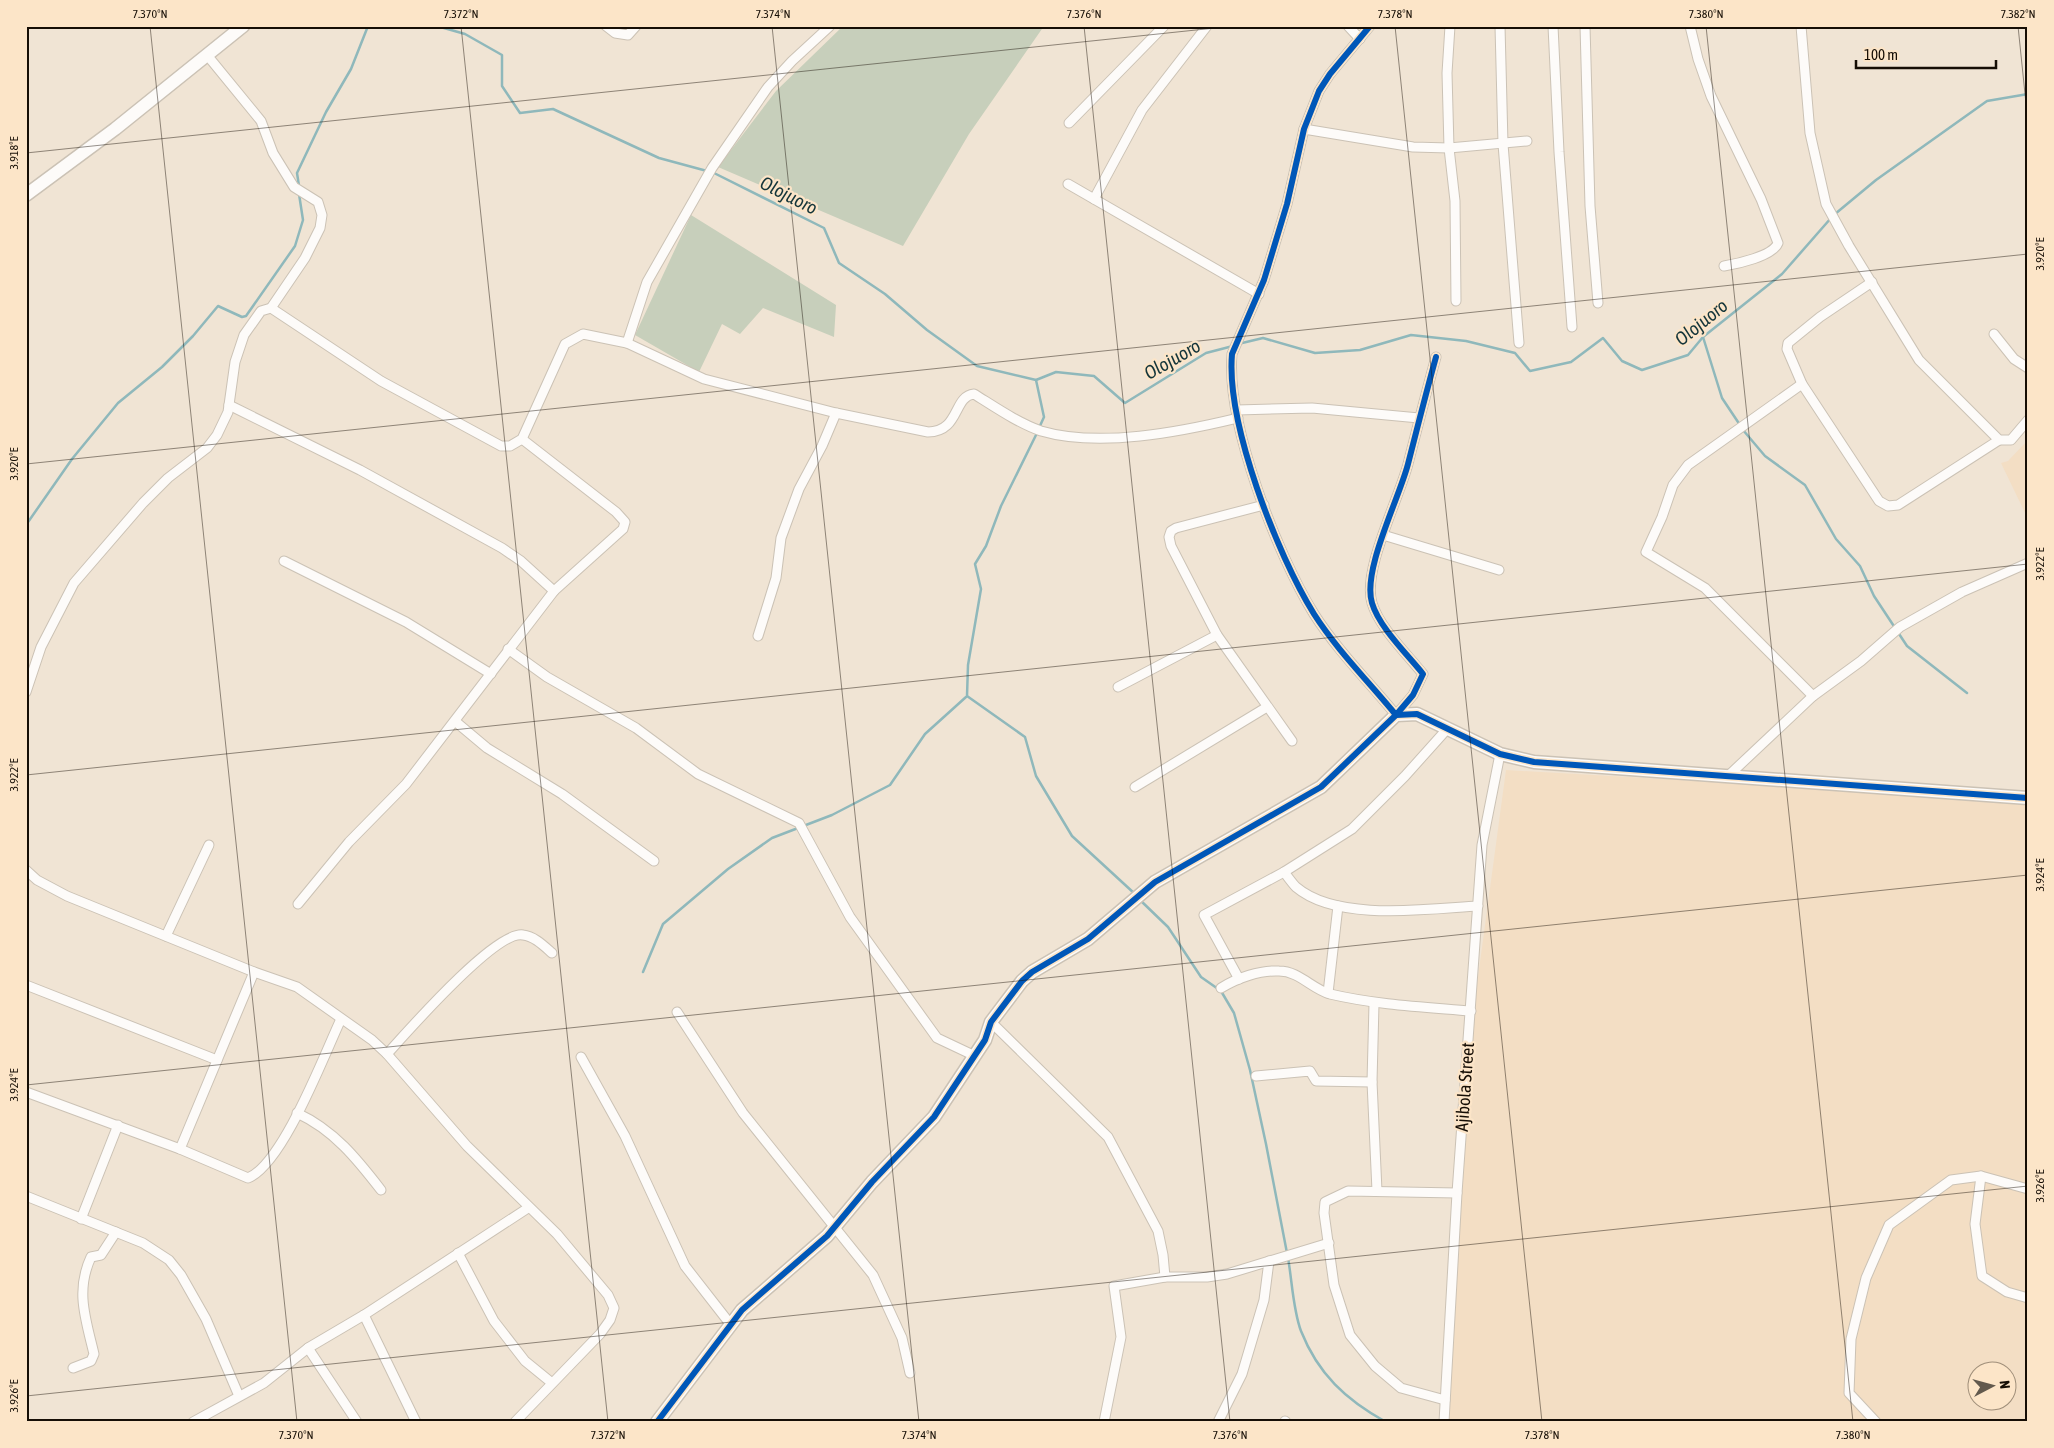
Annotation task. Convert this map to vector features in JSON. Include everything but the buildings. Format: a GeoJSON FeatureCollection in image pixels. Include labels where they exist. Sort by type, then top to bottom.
{"type":"FeatureCollection","features":[{"type":"Feature","properties":{"kind":"street"},"geometry":{"type":"LineString","coordinates":[[26,195],[243,26]]}},
{"type":"Feature","properties":{"kind":"street"},"geometry":{"type":"LineString","coordinates":[[606,26],[615,33],[628,35],[636,26]]}},
{"type":"Feature","properties":{"kind":"street"},"geometry":{"type":"LineString","coordinates":[[627,343],[647,282],[701,185],[768,87],[792,61],[830,26]]}},
{"type":"Feature","properties":{"kind":"street"},"geometry":{"type":"LineString","coordinates":[[1069,123],[1164,26]]}},
{"type":"Feature","properties":{"kind":"street"},"geometry":{"type":"LineString","coordinates":[[1094,199],[1142,110],[1207,26]]}},
{"type":"Feature","properties":{"kind":"street"},"geometry":{"type":"LineString","coordinates":[[1348,26],[1360,39]]}},
{"type":"Feature","properties":{"kind":"street"},"geometry":{"type":"LineString","coordinates":[[1370,26],[1319,92],[1304,129],[1287,204],[1259,294],[1232,354],[1232,365],[1237,414],[1250,467],[1264,505],[1301,590],[1315,614],[1396,715]]}},
{"type":"Feature","properties":{"kind":"street"},"geometry":{"type":"LineString","coordinates":[[1450,26],[1447,73],[1449,148],[1455,201],[1456,301]]}},
{"type":"Feature","properties":{"kind":"street"},"geometry":{"type":"LineString","coordinates":[[1500,26],[1503,144],[1519,343]]}},
{"type":"Feature","properties":{"kind":"street"},"geometry":{"type":"LineString","coordinates":[[1553,26],[1557,122],[1572,327]]}},
{"type":"Feature","properties":{"kind":"street"},"geometry":{"type":"LineString","coordinates":[[1585,26],[1590,206],[1598,303]]}},
{"type":"Feature","properties":{"kind":"street"},"geometry":{"type":"LineString","coordinates":[[1690,26],[1700,67],[1711,96],[1761,199],[1778,243],[1773,250],[1747,261],[1724,266]]}},
{"type":"Feature","properties":{"kind":"street"},"geometry":{"type":"LineString","coordinates":[[1801,26],[1810,133],[1826,204],[1919,360],[1999,440]]}},
{"type":"Feature","properties":{"kind":"street"},"geometry":{"type":"LineString","coordinates":[[26,692],[41,647],[74,583],[90,562],[116,537],[142,503],[168,478],[207,448],[225,421],[235,362],[244,335],[261,311],[271,308],[305,258],[320,228],[322,215],[318,202],[294,187],[273,153],[261,121],[208,55]]}},
{"type":"Feature","properties":{"kind":"street"},"geometry":{"type":"LineString","coordinates":[[1304,129],[1394,145],[1449,148],[1527,141]]}},
{"type":"Feature","properties":{"kind":"street"},"geometry":{"type":"LineString","coordinates":[[1068,184],[1259,294]]}},
{"type":"Feature","properties":{"kind":"street"},"geometry":{"type":"LineString","coordinates":[[1872,282],[1820,317],[1788,343],[1787,349],[1802,384],[1879,501],[1888,506],[1898,505],[1999,440],[2011,440],[2028,420]]}},
{"type":"Feature","properties":{"kind":"street"},"geometry":{"type":"LineString","coordinates":[[271,308],[381,382],[501,446],[510,446],[522,439],[565,344],[584,334],[627,343],[704,379],[836,413],[928,432],[940,432],[945,428],[966,397],[974,394],[1031,427],[1070,437],[1103,438],[1181,430],[1237,414],[1312,408],[1419,418]]}},
{"type":"Feature","properties":{"kind":"street"},"geometry":{"type":"LineString","coordinates":[[1994,334],[2014,359],[2028,368]]}},
{"type":"Feature","properties":{"kind":"street"},"geometry":{"type":"LineString","coordinates":[[657,1422],[731,1325],[756,1297],[835,1228],[872,1182],[934,1117],[973,1055],[985,1040],[991,1022],[1022,981],[1032,972],[1088,939],[1142,892],[1174,870],[1321,787],[1396,715],[1413,695],[1423,674],[1376,614],[1371,601],[1376,561],[1407,466],[1436,357]]}},
{"type":"Feature","properties":{"kind":"street"},"geometry":{"type":"LineString","coordinates":[[1802,384],[1688,465],[1673,485],[1660,522],[1646,552],[1705,588],[1813,696]]}},
{"type":"Feature","properties":{"kind":"street"},"geometry":{"type":"LineString","coordinates":[[229,405],[360,470],[502,548],[521,561],[554,591]]}},
{"type":"Feature","properties":{"kind":"street"},"geometry":{"type":"LineString","coordinates":[[758,636],[776,578],[782,538],[799,489],[822,446],[836,413]]}},
{"type":"Feature","properties":{"kind":"street"},"geometry":{"type":"LineString","coordinates":[[298,904],[349,842],[406,784],[456,722],[508,648],[554,591],[624,529],[625,522],[616,512],[522,439]]}},
{"type":"Feature","properties":{"kind":"street"},"geometry":{"type":"LineString","coordinates":[[1264,505],[1171,531],[1169,537],[1171,546],[1217,635],[1292,741]]}},
{"type":"Feature","properties":{"kind":"street"},"geometry":{"type":"LineString","coordinates":[[1383,535],[1499,570]]}},
{"type":"Feature","properties":{"kind":"street"},"geometry":{"type":"LineString","coordinates":[[284,561],[406,622],[491,674]]}},
{"type":"Feature","properties":{"kind":"street"},"geometry":{"type":"LineString","coordinates":[[1727,777],[1813,696],[1861,661],[1900,627],[1962,592],[2028,563]]}},
{"type":"Feature","properties":{"kind":"street"},"geometry":{"type":"LineString","coordinates":[[1118,687],[1217,635]]}},
{"type":"Feature","properties":{"kind":"street"},"geometry":{"type":"LineString","coordinates":[[508,648],[547,678],[636,728],[698,774],[801,827],[806,840],[850,918],[936,1038],[973,1055]]}},
{"type":"Feature","properties":{"kind":"street"},"geometry":{"type":"LineString","coordinates":[[1135,787],[1267,707]]}},
{"type":"Feature","properties":{"kind":"street"},"geometry":{"type":"LineString","coordinates":[[1396,715],[1418,714],[1500,754],[1534,762],[2028,798]]}},
{"type":"Feature","properties":{"kind":"street"},"geometry":{"type":"LineString","coordinates":[[456,722],[486,748],[562,794],[654,860]]}},
{"type":"Feature","properties":{"kind":"street"},"geometry":{"type":"LineString","coordinates":[[1239,979],[1204,915],[1284,872],[1361,822],[1448,728]]}},
{"type":"Feature","properties":{"kind":"street","name":"Ajibola Street"},"geometry":{"type":"LineString","coordinates":[[1444,1422],[1457,1193],[1482,845],[1500,754]]}},
{"type":"Feature","properties":{"kind":"street"},"geometry":{"type":"LineString","coordinates":[[166,936],[209,845]]}},
{"type":"Feature","properties":{"kind":"street"},"geometry":{"type":"LineString","coordinates":[[26,870],[36,880],[67,896],[254,972],[297,987],[372,1040],[387,1054],[462,1140],[520,1196],[528,1208],[562,1241],[608,1295],[614,1308],[610,1320],[600,1334],[515,1422]]}},
{"type":"Feature","properties":{"kind":"street"},"geometry":{"type":"LineString","coordinates":[[1284,872],[1296,887],[1306,894],[1338,906],[1391,911],[1478,906]]}},
{"type":"Feature","properties":{"kind":"street"},"geometry":{"type":"LineString","coordinates":[[1328,994],[1338,906]]}},
{"type":"Feature","properties":{"kind":"street"},"geometry":{"type":"LineString","coordinates":[[387,1054],[433,1003],[476,964],[512,936],[523,934],[540,942],[552,954]]}},
{"type":"Feature","properties":{"kind":"street"},"geometry":{"type":"LineString","coordinates":[[1221,988],[1239,979],[1268,971],[1289,972],[1328,994],[1374,1004],[1471,1011]]}},
{"type":"Feature","properties":{"kind":"street"},"geometry":{"type":"LineString","coordinates":[[180,1149],[254,972]]}},
{"type":"Feature","properties":{"kind":"street"},"geometry":{"type":"LineString","coordinates":[[26,985],[217,1060]]}},
{"type":"Feature","properties":{"kind":"street"},"geometry":{"type":"LineString","coordinates":[[1374,1004],[1372,1082],[1378,1191]]}},
{"type":"Feature","properties":{"kind":"street"},"geometry":{"type":"LineString","coordinates":[[677,1012],[743,1113],[873,1275],[902,1338],[910,1373]]}},
{"type":"Feature","properties":{"kind":"street"},"geometry":{"type":"LineString","coordinates":[[26,1092],[180,1149],[248,1178],[255,1175],[275,1154],[298,1113],[341,1019]]}},
{"type":"Feature","properties":{"kind":"street"},"geometry":{"type":"LineString","coordinates":[[991,1022],[1108,1137],[1158,1231],[1165,1277]]}},
{"type":"Feature","properties":{"kind":"street"},"geometry":{"type":"LineString","coordinates":[[581,1057],[624,1136],[685,1266],[731,1325]]}},
{"type":"Feature","properties":{"kind":"street"},"geometry":{"type":"LineString","coordinates":[[1256,1076],[1310,1071],[1316,1081],[1372,1082]]}},
{"type":"Feature","properties":{"kind":"street"},"geometry":{"type":"LineString","coordinates":[[298,1113],[312,1120],[348,1148],[382,1190]]}},
{"type":"Feature","properties":{"kind":"street"},"geometry":{"type":"LineString","coordinates":[[81,1219],[118,1126]]}},
{"type":"Feature","properties":{"kind":"street"},"geometry":{"type":"LineString","coordinates":[[1981,1176],[1975,1224],[1982,1276],[2007,1292],[2028,1298]]}},
{"type":"Feature","properties":{"kind":"street"},"geometry":{"type":"LineString","coordinates":[[1876,1422],[1849,1393],[1852,1339],[1866,1278],[1889,1225],[1951,1180],[1981,1176],[2028,1189]]}},
{"type":"Feature","properties":{"kind":"street"},"geometry":{"type":"LineString","coordinates":[[1445,1400],[1401,1388],[1375,1366],[1350,1335],[1334,1286],[1325,1202],[1348,1191],[1457,1193]]}},
{"type":"Feature","properties":{"kind":"street"},"geometry":{"type":"LineString","coordinates":[[26,1196],[143,1242],[169,1260],[181,1275],[206,1319],[239,1396]]}},
{"type":"Feature","properties":{"kind":"street"},"geometry":{"type":"LineString","coordinates":[[193,1422],[204,1419],[239,1396],[264,1383],[308,1348],[364,1315],[528,1208]]}},
{"type":"Feature","properties":{"kind":"street"},"geometry":{"type":"LineString","coordinates":[[73,1368],[90,1361],[94,1354],[82,1308],[84,1271],[91,1257],[101,1256],[116,1232]]}},
{"type":"Feature","properties":{"kind":"street"},"geometry":{"type":"LineString","coordinates":[[1104,1422],[1121,1337],[1114,1286],[1165,1277],[1214,1276],[1295,1255],[1329,1243]]}},
{"type":"Feature","properties":{"kind":"street"},"geometry":{"type":"LineString","coordinates":[[458,1253],[494,1321],[525,1361],[552,1383]]}},
{"type":"Feature","properties":{"kind":"street"},"geometry":{"type":"LineString","coordinates":[[1218,1422],[1242,1374],[1264,1300],[1269,1261]]}},
{"type":"Feature","properties":{"kind":"street"},"geometry":{"type":"LineString","coordinates":[[364,1315],[416,1422]]}},
{"type":"Feature","properties":{"kind":"street"},"geometry":{"type":"LineString","coordinates":[[308,1348],[357,1422]]}},
{"type":"Feature","properties":{"kind":"shaded area"},"geometry":{"type":"Polygon","coordinates":[[[2028,440],[2028,519],[2001,463],[2008,461],[2028,440]]]}},
{"type":"Feature","properties":{"kind":"shaded area"},"geometry":{"type":"Polygon","coordinates":[[[1506,770],[2028,800],[2028,1422],[1446,1422],[1468,1051],[1506,770]]]}},
{"type":"Feature","properties":{"kind":"green space"},"geometry":{"type":"Polygon","coordinates":[[[843,26],[1044,26],[969,134],[903,246],[718,167],[776,91],[843,26]]]}},
{"type":"Feature","properties":{"kind":"green space"},"geometry":{"type":"Polygon","coordinates":[[[691,215],[836,305],[834,337],[763,308],[740,334],[722,324],[699,372],[635,335],[691,215]]]}},
{"type":"Feature","properties":{"kind":"waterway"},"geometry":{"type":"LineString","coordinates":[[299,186],[297,173],[326,112],[351,69],[368,26]]}},
{"type":"Feature","properties":{"kind":"waterway","name":"Olojuoro"},"geometry":{"type":"LineString","coordinates":[[437,26],[465,34],[502,55],[502,86],[520,113],[553,109],[659,158],[707,171]]}},
{"type":"Feature","properties":{"kind":"waterway","name":"Olojuoro"},"geometry":{"type":"LineString","coordinates":[[1835,214],[1876,180],[1987,101],[2028,94]]}},
{"type":"Feature","properties":{"kind":"waterway","name":"Olojuoro"},"geometry":{"type":"LineString","coordinates":[[712,172],[824,228],[839,263],[885,294],[927,330],[977,366],[1036,380],[1056,372],[1094,376],[1125,403],[1206,353],[1233,346]]}},
{"type":"Feature","properties":{"kind":"waterway"},"geometry":{"type":"LineString","coordinates":[[26,525],[72,459],[118,403],[162,367],[193,336],[218,306],[242,317],[246,316],[295,246],[303,220],[299,194]]}},
{"type":"Feature","properties":{"kind":"waterway","name":"Olojuoro"},"geometry":{"type":"LineString","coordinates":[[1238,344],[1263,338],[1315,353],[1360,350],[1411,335],[1466,341],[1515,353],[1530,371],[1571,362],[1603,338],[1622,361],[1642,370],[1688,355],[1703,337],[1782,274],[1831,218]]}},
{"type":"Feature","properties":{"kind":"waterway"},"geometry":{"type":"LineString","coordinates":[[1703,337],[1722,398],[1740,425]]}},
{"type":"Feature","properties":{"kind":"waterway"},"geometry":{"type":"LineString","coordinates":[[1036,380],[1044,417],[1039,428]]}},
{"type":"Feature","properties":{"kind":"waterway"},"geometry":{"type":"LineString","coordinates":[[1743,430],[1765,456],[1805,485],[1836,539],[1860,566],[1874,596],[1907,646],[1967,693]]}},
{"type":"Feature","properties":{"kind":"waterway"},"geometry":{"type":"LineString","coordinates":[[1037,433],[1001,506],[986,546],[975,564],[981,589],[968,665],[967,696],[1025,737],[1036,776],[1072,836],[1135,894]]}},
{"type":"Feature","properties":{"kind":"waterway"},"geometry":{"type":"LineString","coordinates":[[643,972],[663,924],[728,869],[772,838],[832,815],[890,785],[925,734],[966,697]]}},
{"type":"Feature","properties":{"kind":"waterway"},"geometry":{"type":"LineString","coordinates":[[1140,900],[1168,927],[1201,977],[1221,991],[1234,1013],[1250,1070],[1287,1253]]}},
{"type":"Feature","properties":{"kind":"waterway"},"geometry":{"type":"LineString","coordinates":[[1288,1258],[1298,1323],[1316,1360],[1325,1373],[1346,1395],[1358,1405],[1386,1422]]}},
{"type":"Feature","properties":{"kind":"cycle path"},"geometry":{"type":"LineString","coordinates":[[1370,26],[1330,74],[1319,91],[1304,129],[1287,204],[1264,280],[1232,354],[1232,383],[1237,416],[1257,488],[1285,558],[1314,614],[1354,666],[1396,715],[1413,695],[1423,674],[1387,631],[1372,603],[1370,589],[1377,554],[1408,464],[1436,357]]}},
{"type":"Feature","properties":{"kind":"cycle path"},"geometry":{"type":"LineString","coordinates":[[657,1422],[742,1310],[827,1236],[872,1182],[934,1117],[985,1040],[991,1022],[1022,981],[1032,972],[1088,939],[1155,882],[1321,787],[1396,715],[1417,714],[1500,754],[1534,762],[2028,798]]}}]}
